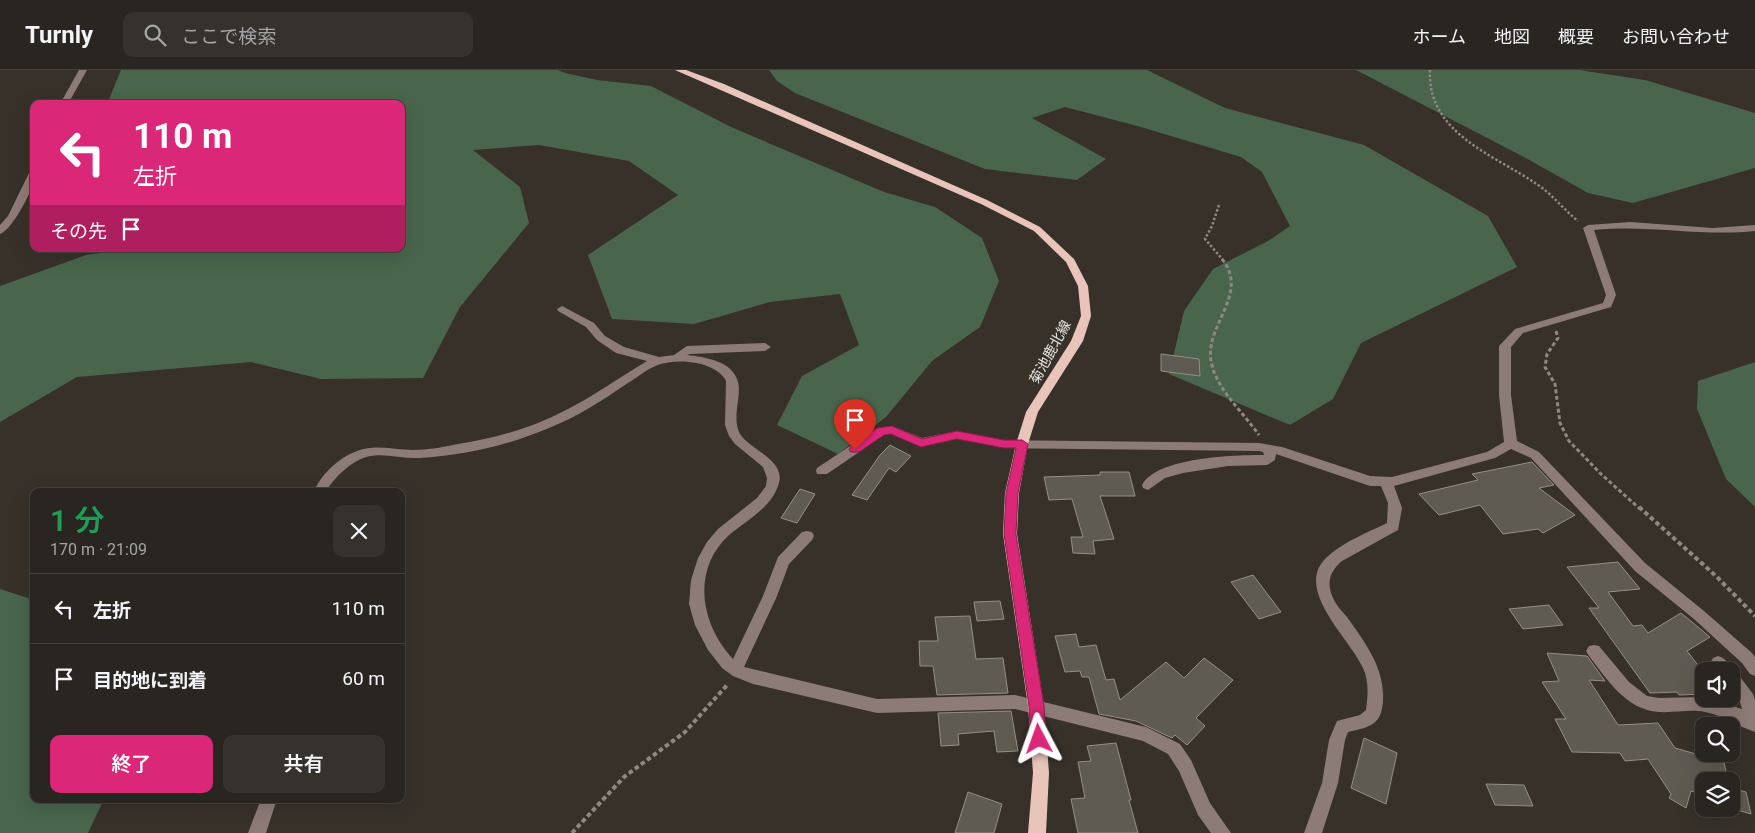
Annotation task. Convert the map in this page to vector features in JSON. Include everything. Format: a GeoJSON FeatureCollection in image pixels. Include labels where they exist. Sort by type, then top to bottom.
{"type":"FeatureCollection","features":[{"type":"Feature","properties":{"kind":"main road","name":"菊池鹿北線"},"geometry":{"type":"LineString","coordinates":[[679,70],[781,112],[984,202],[1037,229],[1070,261],[1083,286],[1086,316],[1077,341],[1032,412],[1022,444],[1012,493],[1010,534],[1036,706],[1041,772],[1037,833]]}},
{"type":"Feature","properties":{"kind":"street"},"geometry":{"type":"LineString","coordinates":[[66,100],[83,70]]}},
{"type":"Feature","properties":{"kind":"street"},"geometry":{"type":"LineString","coordinates":[[0,231],[12,217],[30,180]]}},
{"type":"Feature","properties":{"kind":"street"},"geometry":{"type":"LineString","coordinates":[[1511,444],[1507,423],[1505,393],[1505,346],[1519,332],[1607,305],[1611,295],[1588,228],[1623,225],[1703,230],[1755,228]]}},
{"type":"Feature","properties":{"kind":"street"},"geometry":{"type":"LineString","coordinates":[[562,309],[590,325],[601,338],[620,350],[658,360],[677,358],[708,362],[722,367],[731,376],[734,386],[730,423],[736,437],[765,460],[772,473],[773,484],[764,497],[715,540],[701,568],[696,595],[700,620],[715,650],[734,670],[753,677],[877,706],[1015,702],[1146,734],[1174,749],[1185,766],[1204,809],[1222,833]]}},
{"type":"Feature","properties":{"kind":"street"},"geometry":{"type":"LineString","coordinates":[[677,358],[687,350],[765,347]]}},
{"type":"Feature","properties":{"kind":"street"},"geometry":{"type":"LineString","coordinates":[[322,488],[336,471],[354,456],[374,450],[409,454],[448,450],[480,445],[533,428],[571,413],[658,360]]}},
{"type":"Feature","properties":{"kind":"street"},"geometry":{"type":"LineString","coordinates":[[822,471],[881,431],[892,430],[921,443],[957,435],[1004,444],[1268,448],[1370,481],[1386,482],[1491,455],[1511,444]]}},
{"type":"Feature","properties":{"kind":"street"},"geometry":{"type":"LineString","coordinates":[[1511,444],[1535,455],[1541,460],[1589,514],[1640,566],[1747,658],[1755,669]]}},
{"type":"Feature","properties":{"kind":"street"},"geometry":{"type":"LineString","coordinates":[[1148,485],[1158,476],[1178,469],[1246,459],[1267,460],[1271,457],[1268,448]]}},
{"type":"Feature","properties":{"kind":"street"},"geometry":{"type":"LineString","coordinates":[[1312,833],[1330,783],[1337,740],[1343,726],[1364,720],[1374,713],[1376,690],[1373,674],[1365,658],[1326,599],[1323,588],[1326,568],[1336,558],[1393,526],[1397,510],[1395,499],[1386,482]]}},
{"type":"Feature","properties":{"kind":"street"},"geometry":{"type":"LineString","coordinates":[[734,670],[770,596],[783,561],[807,536]]}},
{"type":"Feature","properties":{"kind":"street"},"geometry":{"type":"LineString","coordinates":[[1594,651],[1635,697],[1651,704],[1666,706],[1701,703],[1727,711],[1754,724]]}},
{"type":"Feature","properties":{"kind":"street"},"geometry":{"type":"LineString","coordinates":[[1740,689],[1747,699],[1754,724]]}},
{"type":"Feature","properties":{"kind":"street"},"geometry":{"type":"LineString","coordinates":[[258,833],[268,803]]}},
{"type":"Feature","properties":{"kind":"path"},"geometry":{"type":"LineString","coordinates":[[1430,70],[1429,78],[1436,102],[1451,129],[1491,158],[1540,187],[1565,207],[1569,214],[1588,228]]}},
{"type":"Feature","properties":{"kind":"path"},"geometry":{"type":"LineString","coordinates":[[1219,205],[1212,226],[1205,239],[1229,270],[1232,286],[1210,345],[1211,361],[1225,390],[1268,448]]}},
{"type":"Feature","properties":{"kind":"path"},"geometry":{"type":"LineString","coordinates":[[1546,324],[1556,330],[1558,338],[1547,354],[1545,367],[1555,384],[1560,423],[1569,441],[1601,474],[1717,577],[1755,616]]}},
{"type":"Feature","properties":{"kind":"path"},"geometry":{"type":"LineString","coordinates":[[572,833],[624,777],[685,732],[726,687],[734,670]]}},
{"type":"Feature","properties":{"kind":"green space"},"geometry":{"type":"Polygon","coordinates":[[[121,70],[558,70],[597,80],[651,86],[731,127],[884,192],[935,207],[982,238],[999,281],[980,327],[932,361],[886,417],[838,454],[777,425],[802,376],[859,345],[840,294],[770,302],[694,324],[612,319],[588,255],[678,195],[629,161],[539,145],[473,150],[520,187],[529,223],[460,307],[423,378],[321,379],[251,362],[77,377],[0,422],[0,286],[86,255],[108,252],[405,252],[405,100],[109,100],[121,70]]]}},
{"type":"Feature","properties":{"kind":"green space"},"geometry":{"type":"Polygon","coordinates":[[[769,70],[1147,70],[1225,108],[1364,145],[1488,216],[1517,267],[1361,343],[1333,399],[1290,425],[1169,374],[1184,311],[1213,269],[1268,241],[1290,226],[1262,172],[1241,157],[1141,127],[1065,107],[1032,118],[1106,159],[1077,180],[985,169],[795,93],[777,81],[769,70]]]}},
{"type":"Feature","properties":{"kind":"green space"},"geometry":{"type":"Polygon","coordinates":[[[1356,70],[1579,70],[1645,80],[1755,113],[1755,168],[1633,203],[1588,193],[1522,156],[1356,70]]]}},
{"type":"Feature","properties":{"kind":"green space"},"geometry":{"type":"Polygon","coordinates":[[[1755,362],[1755,507],[1726,479],[1697,409],[1698,381],[1755,362]]]}},
{"type":"Feature","properties":{"kind":"green space"},"geometry":{"type":"Polygon","coordinates":[[[0,589],[30,599],[30,803],[102,803],[88,833],[0,833],[0,589]]]}},
{"type":"Feature","properties":{"kind":"building"},"geometry":{"type":"Polygon","coordinates":[[[1161,354],[1199,359],[1200,376],[1161,371],[1161,354]]]}},
{"type":"Feature","properties":{"kind":"building"},"geometry":{"type":"Polygon","coordinates":[[[890,445],[911,456],[896,472],[889,468],[867,500],[852,495],[880,455],[890,445]]]}},
{"type":"Feature","properties":{"kind":"building"},"geometry":{"type":"Polygon","coordinates":[[[1532,462],[1554,485],[1539,488],[1575,515],[1543,533],[1538,529],[1503,534],[1480,505],[1439,515],[1419,494],[1478,480],[1472,474],[1532,462]]]}},
{"type":"Feature","properties":{"kind":"building"},"geometry":{"type":"Polygon","coordinates":[[[1100,472],[1129,472],[1135,496],[1100,496],[1114,539],[1093,541],[1095,554],[1073,553],[1071,537],[1083,537],[1072,499],[1049,500],[1044,477],[1100,475],[1100,472]]]}},
{"type":"Feature","properties":{"kind":"building"},"geometry":{"type":"Polygon","coordinates":[[[800,489],[815,494],[797,523],[781,518],[800,489]]]}},
{"type":"Feature","properties":{"kind":"building"},"geometry":{"type":"Polygon","coordinates":[[[1618,562],[1640,589],[1608,592],[1633,626],[1642,625],[1648,633],[1681,613],[1710,637],[1687,651],[1696,662],[1695,694],[1679,695],[1677,692],[1650,693],[1589,608],[1599,608],[1567,567],[1618,562]]]}},
{"type":"Feature","properties":{"kind":"building"},"geometry":{"type":"Polygon","coordinates":[[[1253,575],[1281,612],[1259,619],[1231,582],[1253,575]]]}},
{"type":"Feature","properties":{"kind":"building"},"geometry":{"type":"Polygon","coordinates":[[[1000,601],[1004,619],[977,621],[974,602],[1000,601]]]}},
{"type":"Feature","properties":{"kind":"building"},"geometry":{"type":"Polygon","coordinates":[[[1549,605],[1563,625],[1523,629],[1509,609],[1549,605]]]}},
{"type":"Feature","properties":{"kind":"building"},"geometry":{"type":"Polygon","coordinates":[[[970,616],[976,659],[1003,658],[1008,693],[937,695],[933,666],[920,666],[919,641],[938,641],[935,617],[970,616]]]}},
{"type":"Feature","properties":{"kind":"building"},"geometry":{"type":"Polygon","coordinates":[[[1076,634],[1079,647],[1096,645],[1106,680],[1114,679],[1120,700],[1166,662],[1184,678],[1204,658],[1233,680],[1196,718],[1205,726],[1187,745],[1175,735],[1172,738],[1136,721],[1099,714],[1089,677],[1082,677],[1080,671],[1065,672],[1055,636],[1076,634]]]}},
{"type":"Feature","properties":{"kind":"building"},"geometry":{"type":"Polygon","coordinates":[[[1547,653],[1587,656],[1605,681],[1589,680],[1618,725],[1658,723],[1675,748],[1695,754],[1695,762],[1724,762],[1726,772],[1695,772],[1695,792],[1691,791],[1686,808],[1669,798],[1671,794],[1648,759],[1625,761],[1620,753],[1572,752],[1555,719],[1566,719],[1542,682],[1559,681],[1547,653]]]}},
{"type":"Feature","properties":{"kind":"building"},"geometry":{"type":"Polygon","coordinates":[[[1011,711],[1018,751],[997,752],[994,731],[958,734],[959,745],[941,746],[938,713],[1011,711]]]}},
{"type":"Feature","properties":{"kind":"building"},"geometry":{"type":"Polygon","coordinates":[[[1364,738],[1397,753],[1386,804],[1351,788],[1364,738]]]}},
{"type":"Feature","properties":{"kind":"building"},"geometry":{"type":"Polygon","coordinates":[[[1116,743],[1138,833],[1078,833],[1071,799],[1085,798],[1078,762],[1091,761],[1087,746],[1116,743]]]}},
{"type":"Feature","properties":{"kind":"building"},"geometry":{"type":"Polygon","coordinates":[[[1486,784],[1524,785],[1533,806],[1495,805],[1486,784]]]}},
{"type":"Feature","properties":{"kind":"building"},"geometry":{"type":"Polygon","coordinates":[[[1740,790],[1746,792],[1751,814],[1740,811],[1740,790]]]}},
{"type":"Feature","properties":{"kind":"building"},"geometry":{"type":"Polygon","coordinates":[[[968,792],[1002,804],[994,833],[955,833],[968,792]]]}},
{"type":"Feature","properties":{"kind":"route"},"geometry":{"type":"LineString","coordinates":[[855,450],[881,431],[892,430],[921,443],[957,435],[1004,444],[1022,444],[1012,493],[1010,534],[1036,706],[1039,739]]}}]}
